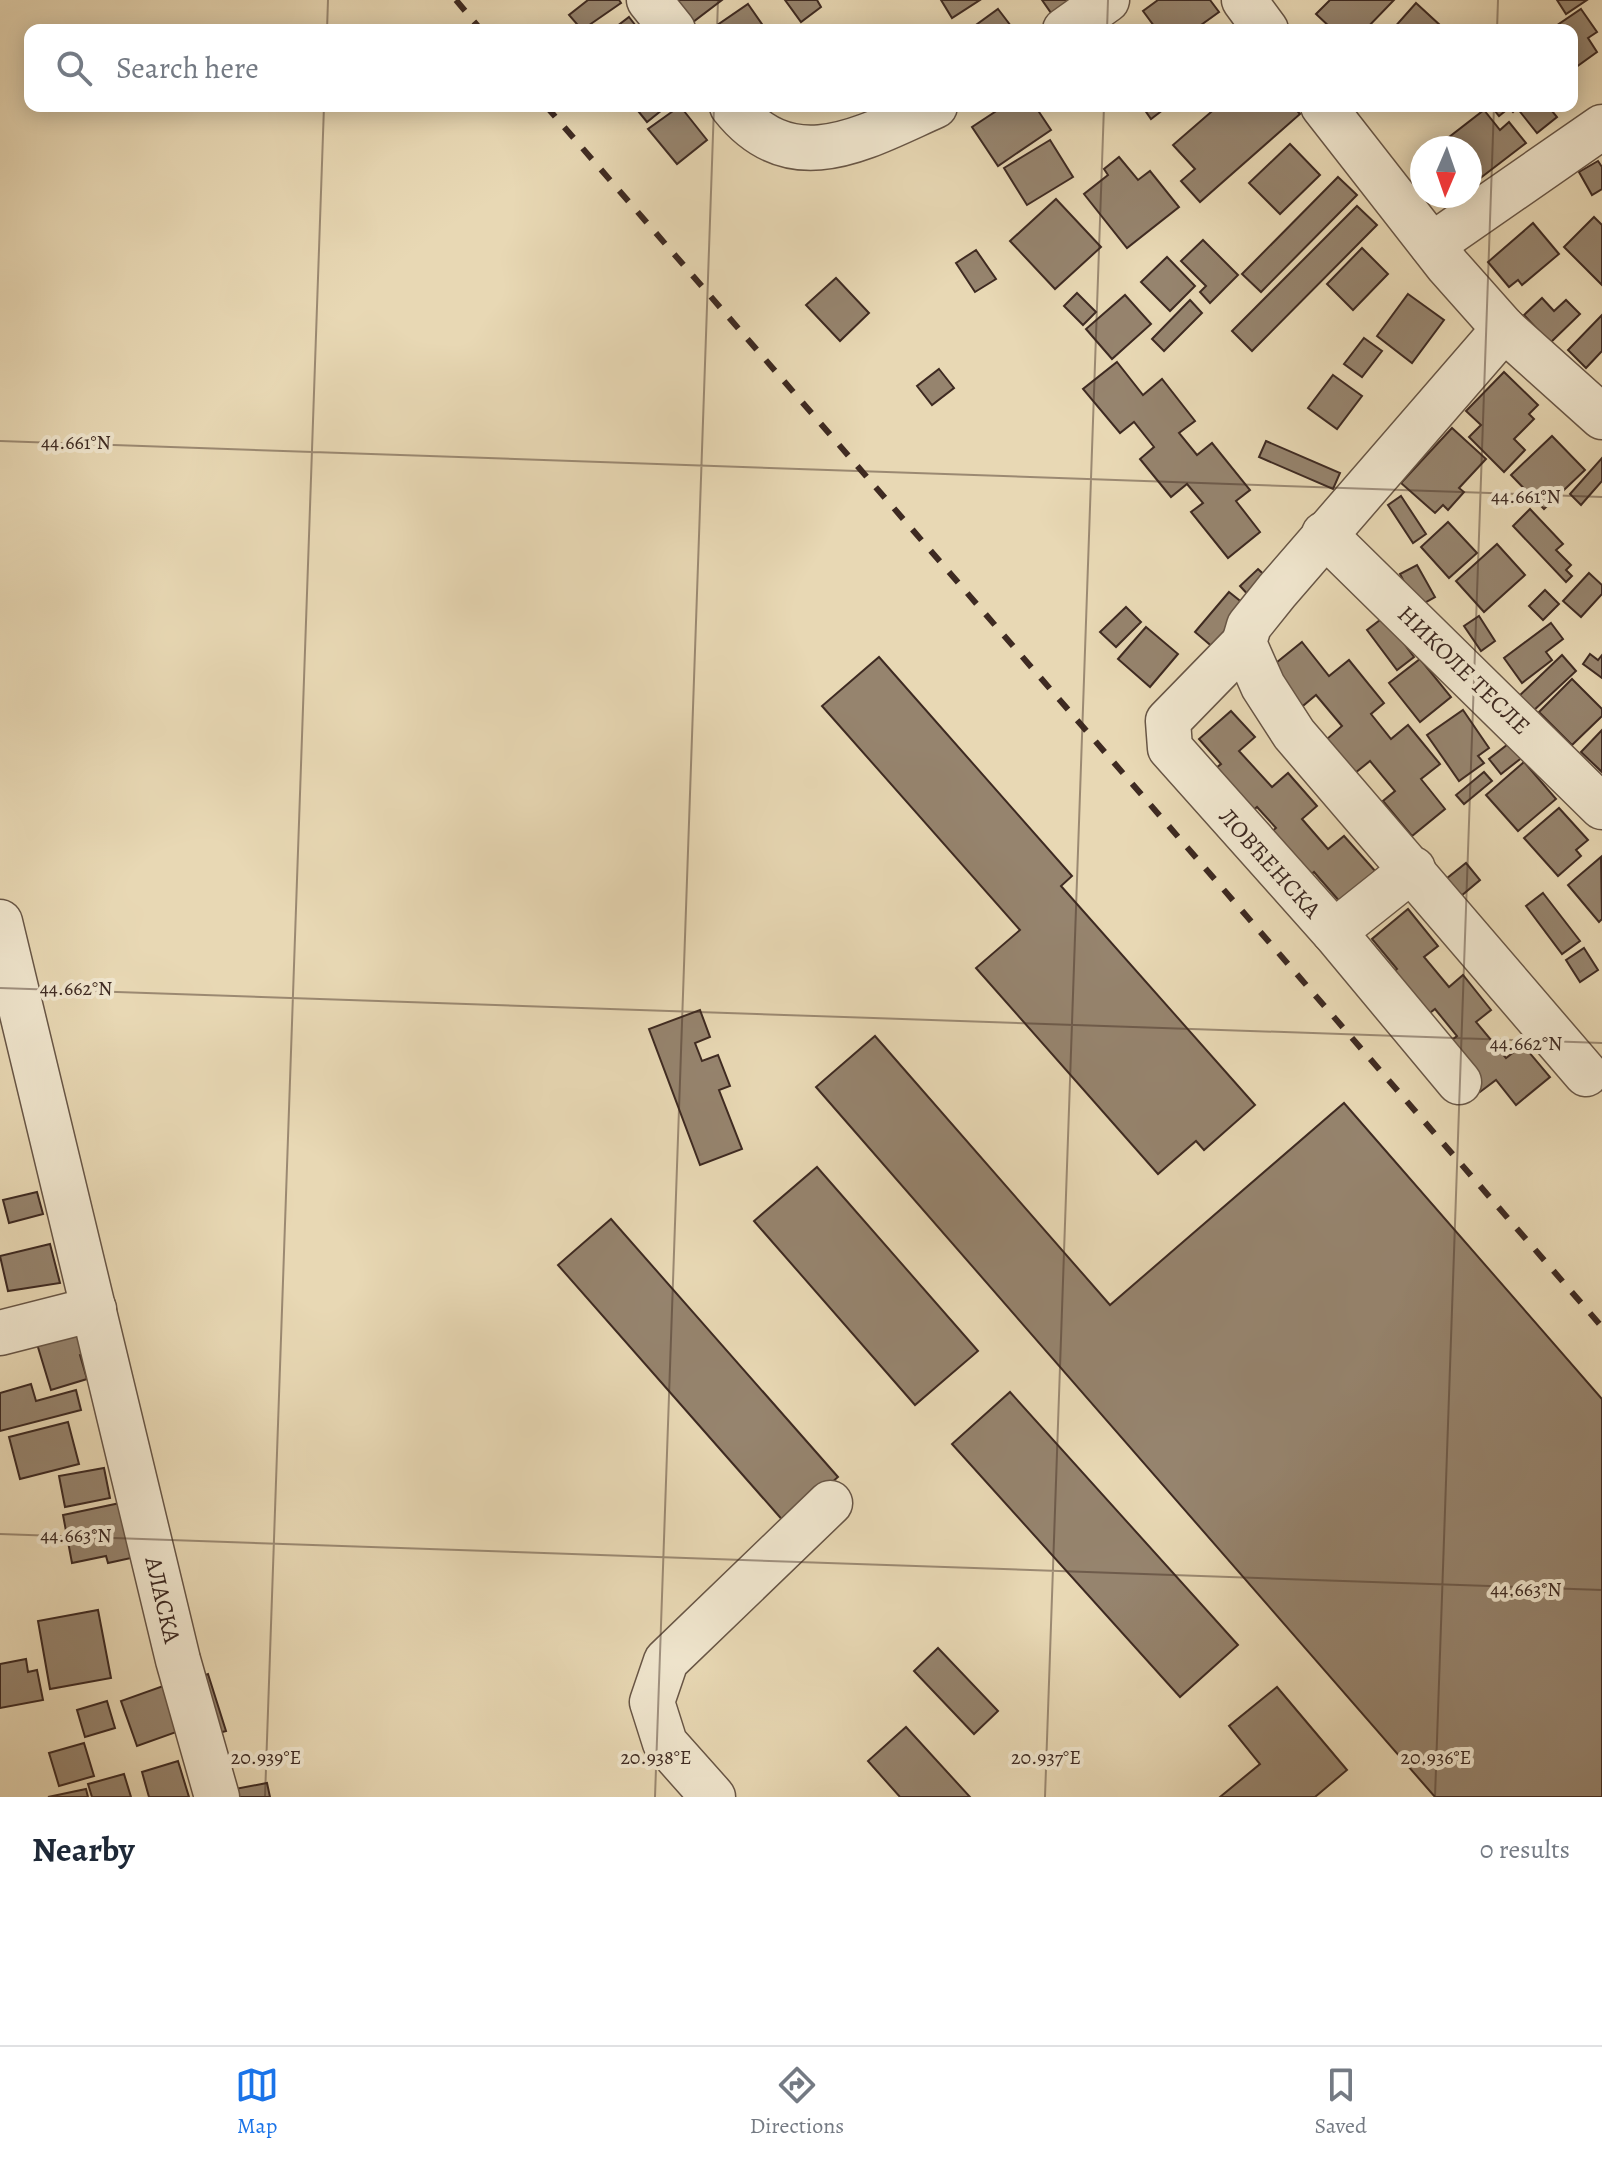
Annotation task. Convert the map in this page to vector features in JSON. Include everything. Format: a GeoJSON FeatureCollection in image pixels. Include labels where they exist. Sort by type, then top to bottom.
{"type":"FeatureCollection","features":[{"type":"Feature","properties":{"kind":"street"},"geometry":{"type":"LineString","coordinates":[[649,0],[668,24]]}},
{"type":"Feature","properties":{"kind":"street"},"geometry":{"type":"LineString","coordinates":[[1073,24],[1107,0]]}},
{"type":"Feature","properties":{"kind":"street"},"geometry":{"type":"LineString","coordinates":[[1244,0],[1262,24]]}},
{"type":"Feature","properties":{"kind":"street"},"geometry":{"type":"LineString","coordinates":[[737,112],[754,131],[813,151],[860,140],[922,112]]}},
{"type":"Feature","properties":{"kind":"street"},"geometry":{"type":"LineString","coordinates":[[1328,112],[1432,245],[1504,329],[1602,417]]}},
{"type":"Feature","properties":{"kind":"street"},"geometry":{"type":"LineString","coordinates":[[1432,245],[1602,127]]}},
{"type":"Feature","properties":{"kind":"street","name":"ЛОВЋЕНСКА"},"geometry":{"type":"LineString","coordinates":[[1459,1082],[1334,932],[1180,762],[1166,736],[1168,721],[1244,643],[1249,626],[1324,534],[1504,329]]}},
{"type":"Feature","properties":{"kind":"street","name":"НИКОЛЕ ТЕСЛЕ"},"geometry":{"type":"LineString","coordinates":[[1324,534],[1602,807]]}},
{"type":"Feature","properties":{"kind":"street"},"geometry":{"type":"LineString","coordinates":[[1244,643],[1263,686],[1294,734],[1586,1074]]}},
{"type":"Feature","properties":{"kind":"street"},"geometry":{"type":"LineString","coordinates":[[1334,932],[1413,869]]}},
{"type":"Feature","properties":{"kind":"street","name":"АЛАСКА"},"geometry":{"type":"LineString","coordinates":[[0,922],[178,1660],[217,1797]]}},
{"type":"Feature","properties":{"kind":"street"},"geometry":{"type":"LineString","coordinates":[[0,1333],[94,1309]]}},
{"type":"Feature","properties":{"kind":"street"},"geometry":{"type":"LineString","coordinates":[[713,1797],[665,1743],[652,1702],[666,1661],[830,1503]]}},
{"type":"Feature","properties":{"kind":"building"},"geometry":{"type":"Polygon","coordinates":[[[588,0],[619,0],[621,3],[591,24],[577,24],[569,15],[588,0]]]}},
{"type":"Feature","properties":{"kind":"building"},"geometry":{"type":"Polygon","coordinates":[[[676,0],[722,0],[693,22],[676,0]]]}},
{"type":"Feature","properties":{"kind":"building"},"geometry":{"type":"Polygon","coordinates":[[[785,0],[817,0],[821,7],[801,22],[785,0]]]}},
{"type":"Feature","properties":{"kind":"building"},"geometry":{"type":"Polygon","coordinates":[[[941,0],[980,0],[952,18],[941,0]]]}},
{"type":"Feature","properties":{"kind":"building"},"geometry":{"type":"Polygon","coordinates":[[[1042,0],[1091,0],[1058,23],[1042,0]]]}},
{"type":"Feature","properties":{"kind":"building"},"geometry":{"type":"Polygon","coordinates":[[[1158,0],[1210,0],[1219,12],[1202,24],[1153,24],[1143,11],[1158,0]]]}},
{"type":"Feature","properties":{"kind":"building"},"geometry":{"type":"Polygon","coordinates":[[[1330,0],[1394,0],[1371,24],[1327,24],[1316,14],[1330,0]]]}},
{"type":"Feature","properties":{"kind":"building"},"geometry":{"type":"Polygon","coordinates":[[[1557,0],[1587,0],[1566,14],[1557,0]]]}},
{"type":"Feature","properties":{"kind":"building"},"geometry":{"type":"Polygon","coordinates":[[[1416,3],[1439,24],[1397,24],[1416,3]]]}},
{"type":"Feature","properties":{"kind":"building"},"geometry":{"type":"Polygon","coordinates":[[[748,4],[762,24],[719,24],[748,4]]]}},
{"type":"Feature","properties":{"kind":"building"},"geometry":{"type":"Polygon","coordinates":[[[998,9],[1009,24],[977,24],[998,9]]]}},
{"type":"Feature","properties":{"kind":"building"},"geometry":{"type":"Polygon","coordinates":[[[1581,9],[1597,32],[1588,38],[1597,52],[1578,66],[1578,24],[1559,24],[1581,9]]]}},
{"type":"Feature","properties":{"kind":"building"},"geometry":{"type":"Polygon","coordinates":[[[629,17],[634,24],[620,24],[629,17]]]}},
{"type":"Feature","properties":{"kind":"building"},"geometry":{"type":"Polygon","coordinates":[[[639,112],[660,112],[647,122],[639,112]]]}},
{"type":"Feature","properties":{"kind":"building"},"geometry":{"type":"Polygon","coordinates":[[[672,112],[685,112],[707,140],[677,164],[648,129],[672,112]]]}},
{"type":"Feature","properties":{"kind":"building"},"geometry":{"type":"Polygon","coordinates":[[[995,112],[1039,112],[1051,130],[998,166],[972,127],[995,112]]]}},
{"type":"Feature","properties":{"kind":"building"},"geometry":{"type":"Polygon","coordinates":[[[1146,112],[1160,112],[1151,119],[1146,112]]]}},
{"type":"Feature","properties":{"kind":"building"},"geometry":{"type":"Polygon","coordinates":[[[1211,112],[1300,114],[1200,202],[1181,181],[1195,169],[1173,145],[1211,112]]]}},
{"type":"Feature","properties":{"kind":"building"},"geometry":{"type":"Polygon","coordinates":[[[1486,112],[1500,130],[1509,122],[1526,143],[1482,177],[1482,136],[1450,136],[1486,112]]]}},
{"type":"Feature","properties":{"kind":"building"},"geometry":{"type":"Polygon","coordinates":[[[1520,112],[1553,112],[1557,117],[1537,133],[1520,112]]]}},
{"type":"Feature","properties":{"kind":"building"},"geometry":{"type":"Polygon","coordinates":[[[1050,140],[1073,177],[1027,205],[1004,168],[1050,140]]]}},
{"type":"Feature","properties":{"kind":"building"},"geometry":{"type":"Polygon","coordinates":[[[1290,144],[1320,175],[1280,214],[1249,183],[1290,144]]]}},
{"type":"Feature","properties":{"kind":"building"},"geometry":{"type":"Polygon","coordinates":[[[1119,157],[1138,180],[1150,171],[1179,207],[1127,248],[1084,194],[1108,175],[1104,169],[1119,157]]]}},
{"type":"Feature","properties":{"kind":"building"},"geometry":{"type":"Polygon","coordinates":[[[1598,161],[1602,167],[1602,189],[1592,195],[1579,172],[1598,161]]]}},
{"type":"Feature","properties":{"kind":"building"},"geometry":{"type":"Polygon","coordinates":[[[1338,177],[1357,195],[1261,292],[1242,274],[1338,177]]]}},
{"type":"Feature","properties":{"kind":"building"},"geometry":{"type":"Polygon","coordinates":[[[1056,199],[1101,247],[1055,289],[1010,241],[1056,199]]]}},
{"type":"Feature","properties":{"kind":"building"},"geometry":{"type":"Polygon","coordinates":[[[1357,206],[1377,225],[1252,351],[1232,331],[1357,206]]]}},
{"type":"Feature","properties":{"kind":"building"},"geometry":{"type":"Polygon","coordinates":[[[1594,217],[1602,225],[1602,285],[1564,247],[1594,217]]]}},
{"type":"Feature","properties":{"kind":"building"},"geometry":{"type":"Polygon","coordinates":[[[1533,223],[1559,254],[1522,285],[1518,280],[1509,287],[1488,262],[1533,223]]]}},
{"type":"Feature","properties":{"kind":"building"},"geometry":{"type":"Polygon","coordinates":[[[1203,240],[1238,275],[1210,303],[1200,292],[1206,286],[1181,261],[1203,240]]]}},
{"type":"Feature","properties":{"kind":"building"},"geometry":{"type":"Polygon","coordinates":[[[1362,248],[1388,274],[1353,310],[1327,284],[1362,248]]]}},
{"type":"Feature","properties":{"kind":"building"},"geometry":{"type":"Polygon","coordinates":[[[976,250],[996,279],[975,292],[956,263],[976,250]]]}},
{"type":"Feature","properties":{"kind":"building"},"geometry":{"type":"Polygon","coordinates":[[[1167,257],[1195,286],[1170,311],[1141,282],[1167,257]]]}},
{"type":"Feature","properties":{"kind":"building"},"geometry":{"type":"Polygon","coordinates":[[[836,278],[869,313],[840,341],[806,305],[836,278]]]}},
{"type":"Feature","properties":{"kind":"building"},"geometry":{"type":"Polygon","coordinates":[[[1077,293],[1096,312],[1083,325],[1064,306],[1077,293]]]}},
{"type":"Feature","properties":{"kind":"building"},"geometry":{"type":"Polygon","coordinates":[[[1408,294],[1444,320],[1412,363],[1377,336],[1408,294]]]}},
{"type":"Feature","properties":{"kind":"building"},"geometry":{"type":"Polygon","coordinates":[[[1125,295],[1151,324],[1112,359],[1086,329],[1125,295]]]}},
{"type":"Feature","properties":{"kind":"building"},"geometry":{"type":"Polygon","coordinates":[[[1542,298],[1554,311],[1566,300],[1580,314],[1550,343],[1524,315],[1542,298]]]}},
{"type":"Feature","properties":{"kind":"building"},"geometry":{"type":"Polygon","coordinates":[[[1190,300],[1202,313],[1164,351],[1152,339],[1190,300]]]}},
{"type":"Feature","properties":{"kind":"building"},"geometry":{"type":"Polygon","coordinates":[[[1602,315],[1602,351],[1586,368],[1568,350],[1602,315]]]}},
{"type":"Feature","properties":{"kind":"building"},"geometry":{"type":"Polygon","coordinates":[[[1364,338],[1382,351],[1362,377],[1344,364],[1364,338]]]}},
{"type":"Feature","properties":{"kind":"building"},"geometry":{"type":"Polygon","coordinates":[[[1117,362],[1143,395],[1162,379],[1195,421],[1179,433],[1197,455],[1212,443],[1250,490],[1236,501],[1260,532],[1228,558],[1191,512],[1203,503],[1187,484],[1171,497],[1140,459],[1154,447],[1134,422],[1120,433],[1083,389],[1117,362]]]}},
{"type":"Feature","properties":{"kind":"building"},"geometry":{"type":"Polygon","coordinates":[[[939,369],[954,388],[932,405],[917,386],[939,369]]]}},
{"type":"Feature","properties":{"kind":"building"},"geometry":{"type":"Polygon","coordinates":[[[1504,372],[1538,405],[1529,414],[1534,419],[1514,439],[1525,450],[1504,472],[1469,437],[1481,425],[1466,411],[1504,372]]]}},
{"type":"Feature","properties":{"kind":"building"},"geometry":{"type":"Polygon","coordinates":[[[1333,375],[1362,396],[1337,429],[1308,408],[1333,375]]]}},
{"type":"Feature","properties":{"kind":"building"},"geometry":{"type":"Polygon","coordinates":[[[1452,428],[1486,459],[1459,488],[1464,492],[1448,510],[1443,505],[1435,513],[1401,483],[1452,428]]]}},
{"type":"Feature","properties":{"kind":"building"},"geometry":{"type":"Polygon","coordinates":[[[1552,436],[1585,470],[1544,509],[1511,475],[1552,436]]]}},
{"type":"Feature","properties":{"kind":"building"},"geometry":{"type":"Polygon","coordinates":[[[1266,441],[1340,473],[1333,489],[1259,457],[1266,441]]]}},
{"type":"Feature","properties":{"kind":"building"},"geometry":{"type":"Polygon","coordinates":[[[1602,458],[1602,481],[1581,505],[1570,494],[1602,458]]]}},
{"type":"Feature","properties":{"kind":"building"},"geometry":{"type":"Polygon","coordinates":[[[1401,496],[1426,534],[1413,543],[1388,505],[1401,496]]]}},
{"type":"Feature","properties":{"kind":"building"},"geometry":{"type":"Polygon","coordinates":[[[1530,509],[1563,544],[1556,550],[1571,565],[1566,570],[1572,576],[1566,582],[1513,526],[1530,509]]]}},
{"type":"Feature","properties":{"kind":"building"},"geometry":{"type":"Polygon","coordinates":[[[1448,522],[1477,553],[1449,578],[1421,547],[1448,522]]]}},
{"type":"Feature","properties":{"kind":"building"},"geometry":{"type":"Polygon","coordinates":[[[1497,544],[1525,575],[1484,612],[1456,581],[1497,544]]]}},
{"type":"Feature","properties":{"kind":"building"},"geometry":{"type":"Polygon","coordinates":[[[1417,565],[1435,597],[1417,607],[1400,574],[1417,565]]]}},
{"type":"Feature","properties":{"kind":"building"},"geometry":{"type":"Polygon","coordinates":[[[1258,569],[1271,581],[1252,599],[1240,586],[1258,569]]]}},
{"type":"Feature","properties":{"kind":"building"},"geometry":{"type":"Polygon","coordinates":[[[1589,573],[1602,585],[1602,594],[1581,617],[1563,601],[1589,573]]]}},
{"type":"Feature","properties":{"kind":"building"},"geometry":{"type":"Polygon","coordinates":[[[1545,590],[1559,604],[1543,620],[1529,606],[1545,590]]]}},
{"type":"Feature","properties":{"kind":"building"},"geometry":{"type":"Polygon","coordinates":[[[1229,592],[1249,608],[1215,649],[1195,632],[1229,592]]]}},
{"type":"Feature","properties":{"kind":"building"},"geometry":{"type":"Polygon","coordinates":[[[1126,607],[1141,622],[1116,647],[1100,632],[1126,607]]]}},
{"type":"Feature","properties":{"kind":"building"},"geometry":{"type":"Polygon","coordinates":[[[1479,616],[1495,641],[1481,651],[1464,626],[1479,616]]]}},
{"type":"Feature","properties":{"kind":"building"},"geometry":{"type":"Polygon","coordinates":[[[1384,617],[1414,657],[1397,670],[1367,630],[1384,617]]]}},
{"type":"Feature","properties":{"kind":"building"},"geometry":{"type":"Polygon","coordinates":[[[1551,623],[1563,639],[1546,652],[1552,660],[1522,683],[1504,658],[1551,623]]]}},
{"type":"Feature","properties":{"kind":"building"},"geometry":{"type":"Polygon","coordinates":[[[1146,627],[1178,654],[1150,687],[1118,659],[1146,627]]]}},
{"type":"Feature","properties":{"kind":"building"},"geometry":{"type":"Polygon","coordinates":[[[1302,642],[1329,676],[1349,660],[1384,703],[1371,714],[1391,739],[1408,725],[1440,764],[1421,779],[1445,809],[1412,836],[1383,801],[1395,791],[1370,761],[1355,773],[1327,739],[1342,726],[1316,695],[1298,710],[1266,671],[1302,642]]]}},
{"type":"Feature","properties":{"kind":"building"},"geometry":{"type":"Polygon","coordinates":[[[1590,654],[1598,660],[1602,655],[1602,678],[1583,664],[1590,654]]]}},
{"type":"Feature","properties":{"kind":"building"},"geometry":{"type":"Polygon","coordinates":[[[1562,655],[1576,671],[1532,712],[1518,697],[1562,655]]]}},
{"type":"Feature","properties":{"kind":"building"},"geometry":{"type":"Polygon","coordinates":[[[879,657],[1072,876],[1061,886],[1255,1105],[1204,1150],[1196,1141],[1158,1174],[976,968],[1020,930],[822,706],[879,657]]]}},
{"type":"Feature","properties":{"kind":"building"},"geometry":{"type":"Polygon","coordinates":[[[1420,659],[1451,697],[1420,722],[1389,683],[1420,659]]]}},
{"type":"Feature","properties":{"kind":"building"},"geometry":{"type":"Polygon","coordinates":[[[1572,679],[1602,709],[1602,716],[1572,745],[1539,712],[1572,679]]]}},
{"type":"Feature","properties":{"kind":"building"},"geometry":{"type":"Polygon","coordinates":[[[1463,710],[1489,748],[1478,756],[1484,763],[1459,781],[1427,735],[1463,710]]]}},
{"type":"Feature","properties":{"kind":"building"},"geometry":{"type":"Polygon","coordinates":[[[1231,711],[1255,737],[1239,751],[1272,787],[1288,773],[1317,806],[1302,819],[1328,849],[1344,836],[1376,872],[1341,903],[1314,872],[1297,886],[1259,842],[1276,828],[1257,807],[1239,823],[1202,779],[1221,764],[1199,739],[1231,711]]]}},
{"type":"Feature","properties":{"kind":"building"},"geometry":{"type":"Polygon","coordinates":[[[1602,730],[1602,772],[1581,752],[1602,730]]]}},
{"type":"Feature","properties":{"kind":"building"},"geometry":{"type":"Polygon","coordinates":[[[1512,741],[1524,756],[1501,774],[1489,759],[1512,741]]]}},
{"type":"Feature","properties":{"kind":"building"},"geometry":{"type":"Polygon","coordinates":[[[1524,762],[1556,799],[1518,831],[1486,795],[1524,762]]]}},
{"type":"Feature","properties":{"kind":"building"},"geometry":{"type":"Polygon","coordinates":[[[1484,772],[1492,781],[1464,804],[1456,795],[1484,772]]]}},
{"type":"Feature","properties":{"kind":"building"},"geometry":{"type":"Polygon","coordinates":[[[1559,808],[1588,840],[1576,850],[1581,856],[1558,876],[1524,838],[1559,808]]]}},
{"type":"Feature","properties":{"kind":"building"},"geometry":{"type":"Polygon","coordinates":[[[1601,857],[1602,919],[1599,922],[1568,885],[1601,857]]]}},
{"type":"Feature","properties":{"kind":"building"},"geometry":{"type":"Polygon","coordinates":[[[1466,863],[1480,880],[1461,896],[1446,879],[1466,863]]]}},
{"type":"Feature","properties":{"kind":"building"},"geometry":{"type":"Polygon","coordinates":[[[1543,893],[1580,941],[1562,954],[1526,906],[1543,893]]]}},
{"type":"Feature","properties":{"kind":"building"},"geometry":{"type":"Polygon","coordinates":[[[1408,909],[1438,946],[1424,957],[1449,987],[1463,975],[1491,1010],[1476,1022],[1506,1058],[1523,1045],[1550,1077],[1516,1105],[1496,1080],[1480,1092],[1443,1047],[1457,1036],[1435,1009],[1417,1023],[1383,981],[1397,969],[1372,939],[1408,909]]]}},
{"type":"Feature","properties":{"kind":"building"},"geometry":{"type":"Polygon","coordinates":[[[1584,948],[1598,970],[1580,982],[1566,960],[1584,948]]]}},
{"type":"Feature","properties":{"kind":"building"},"geometry":{"type":"Polygon","coordinates":[[[700,1010],[710,1037],[695,1043],[702,1061],[718,1055],[730,1086],[719,1090],[742,1149],[700,1165],[649,1029],[700,1010]]]}},
{"type":"Feature","properties":{"kind":"building"},"geometry":{"type":"Polygon","coordinates":[[[875,1036],[1110,1305],[1344,1103],[1602,1399],[1602,1797],[1435,1797],[816,1087],[875,1036]]]}},
{"type":"Feature","properties":{"kind":"building"},"geometry":{"type":"Polygon","coordinates":[[[817,1167],[978,1351],[915,1405],[754,1221],[817,1167]]]}},
{"type":"Feature","properties":{"kind":"building"},"geometry":{"type":"Polygon","coordinates":[[[37,1192],[43,1214],[9,1223],[3,1200],[37,1192]]]}},
{"type":"Feature","properties":{"kind":"building"},"geometry":{"type":"Polygon","coordinates":[[[611,1219],[838,1477],[785,1523],[558,1265],[611,1219]]]}},
{"type":"Feature","properties":{"kind":"building"},"geometry":{"type":"Polygon","coordinates":[[[50,1244],[60,1283],[8,1291],[0,1256],[50,1244]]]}},
{"type":"Feature","properties":{"kind":"building"},"geometry":{"type":"Polygon","coordinates":[[[81,1331],[88,1352],[80,1355],[87,1379],[51,1390],[37,1344],[81,1331]]]}},
{"type":"Feature","properties":{"kind":"building"},"geometry":{"type":"Polygon","coordinates":[[[31,1384],[36,1401],[76,1390],[81,1410],[0,1431],[0,1393],[31,1384]]]}},
{"type":"Feature","properties":{"kind":"building"},"geometry":{"type":"Polygon","coordinates":[[[1010,1392],[1238,1645],[1180,1697],[952,1444],[1010,1392]]]}},
{"type":"Feature","properties":{"kind":"building"},"geometry":{"type":"Polygon","coordinates":[[[68,1422],[79,1464],[20,1479],[9,1437],[68,1422]]]}},
{"type":"Feature","properties":{"kind":"building"},"geometry":{"type":"Polygon","coordinates":[[[104,1468],[110,1498],[65,1507],[59,1476],[104,1468]]]}},
{"type":"Feature","properties":{"kind":"building"},"geometry":{"type":"Polygon","coordinates":[[[120,1503],[131,1558],[108,1563],[106,1556],[72,1563],[63,1515],[120,1503]]]}},
{"type":"Feature","properties":{"kind":"building"},"geometry":{"type":"Polygon","coordinates":[[[98,1610],[111,1678],[50,1689],[38,1621],[98,1610]]]}},
{"type":"Feature","properties":{"kind":"building"},"geometry":{"type":"Polygon","coordinates":[[[938,1648],[998,1711],[974,1734],[914,1671],[938,1648]]]}},
{"type":"Feature","properties":{"kind":"building"},"geometry":{"type":"Polygon","coordinates":[[[26,1659],[28,1672],[37,1670],[43,1700],[0,1708],[0,1664],[26,1659]]]}},
{"type":"Feature","properties":{"kind":"building"},"geometry":{"type":"Polygon","coordinates":[[[208,1674],[226,1731],[211,1735],[194,1679],[208,1674]]]}},
{"type":"Feature","properties":{"kind":"building"},"geometry":{"type":"Polygon","coordinates":[[[166,1685],[182,1730],[137,1746],[121,1701],[166,1685]]]}},
{"type":"Feature","properties":{"kind":"building"},"geometry":{"type":"Polygon","coordinates":[[[1277,1687],[1347,1770],[1315,1797],[1220,1797],[1260,1764],[1229,1726],[1277,1687]]]}},
{"type":"Feature","properties":{"kind":"building"},"geometry":{"type":"Polygon","coordinates":[[[107,1701],[115,1728],[85,1737],[77,1710],[107,1701]]]}},
{"type":"Feature","properties":{"kind":"building"},"geometry":{"type":"Polygon","coordinates":[[[906,1727],[970,1797],[900,1797],[868,1761],[906,1727]]]}},
{"type":"Feature","properties":{"kind":"building"},"geometry":{"type":"Polygon","coordinates":[[[84,1743],[94,1776],[59,1786],[49,1753],[84,1743]]]}},
{"type":"Feature","properties":{"kind":"building"},"geometry":{"type":"Polygon","coordinates":[[[178,1761],[189,1797],[149,1797],[142,1772],[178,1761]]]}},
{"type":"Feature","properties":{"kind":"building"},"geometry":{"type":"Polygon","coordinates":[[[124,1774],[131,1797],[92,1797],[88,1784],[124,1774]]]}},
{"type":"Feature","properties":{"kind":"building"},"geometry":{"type":"Polygon","coordinates":[[[267,1783],[270,1797],[237,1797],[235,1789],[267,1783]]]}},
{"type":"Feature","properties":{"kind":"building"},"geometry":{"type":"Polygon","coordinates":[[[86,1789],[88,1797],[48,1797],[86,1789]]]}},
{"type":"Feature","properties":{"kind":"railway"},"geometry":{"type":"LineString","coordinates":[[456,0],[476,24]]}},
{"type":"Feature","properties":{"kind":"railway"},"geometry":{"type":"LineString","coordinates":[[551,112],[1602,1327]]}}]}
